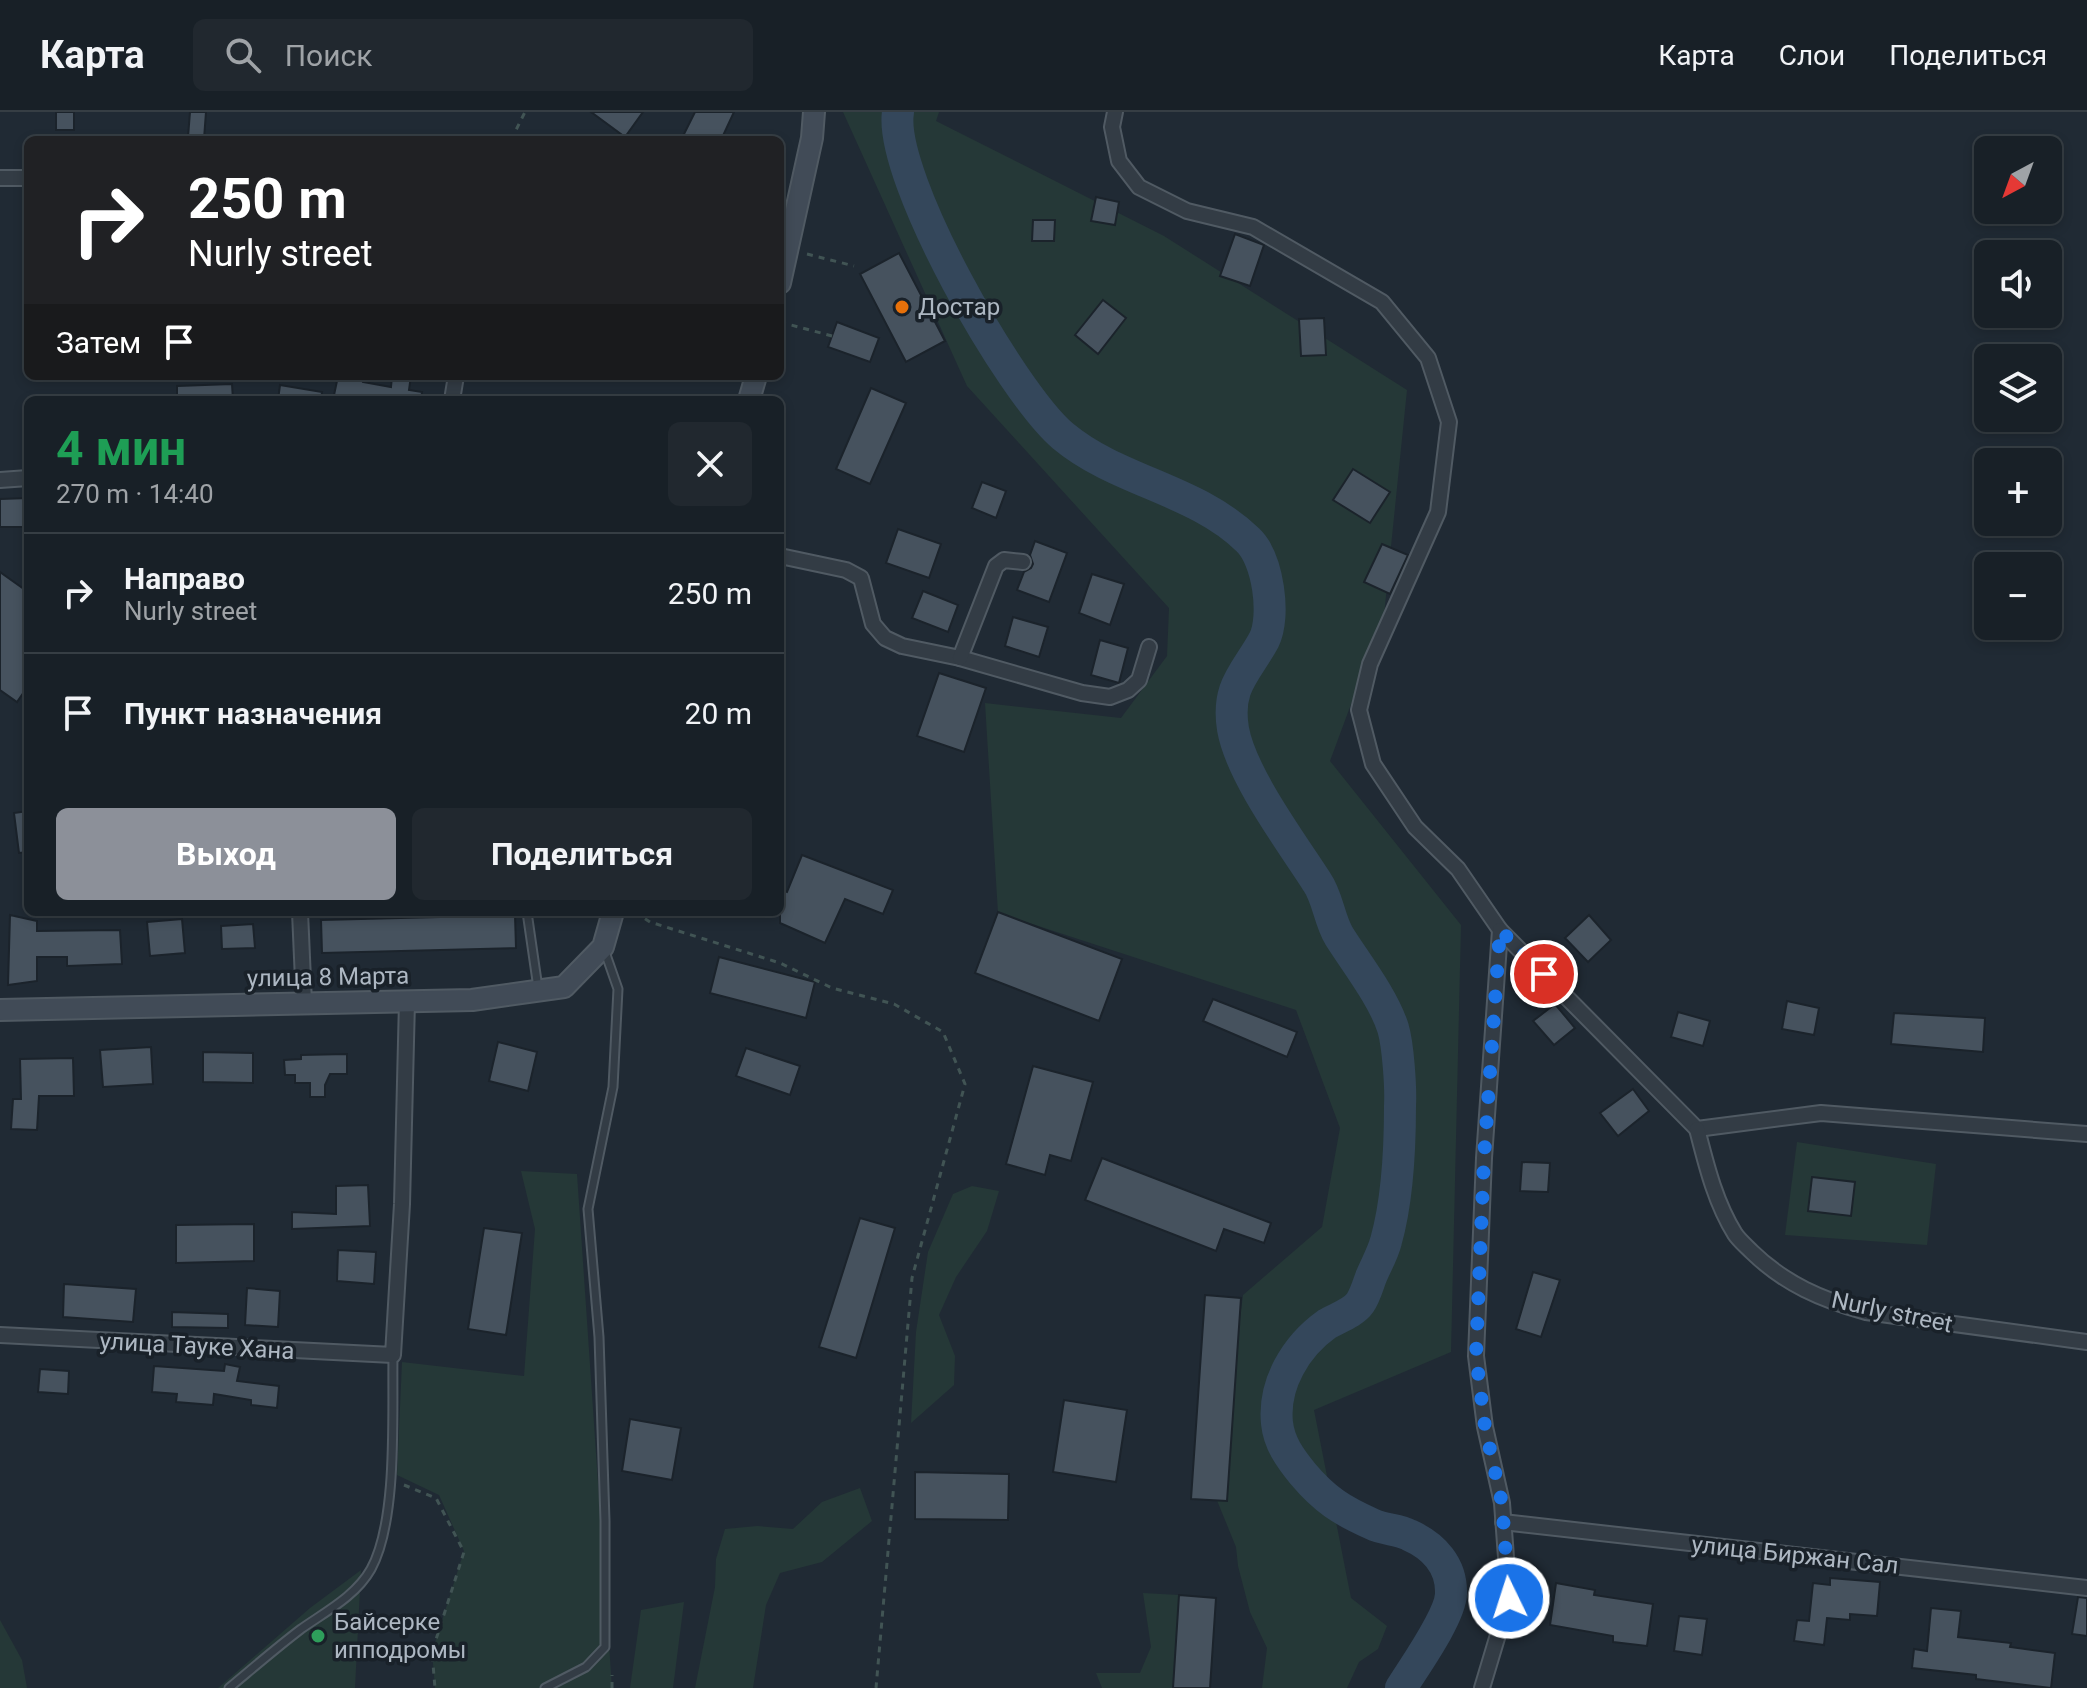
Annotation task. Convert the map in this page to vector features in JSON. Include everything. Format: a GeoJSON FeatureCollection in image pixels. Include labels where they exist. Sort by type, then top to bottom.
{"type":"FeatureCollection","features":[{"type":"Feature","properties":{"kind":"street"},"geometry":{"type":"LineString","coordinates":[[784,266],[812,138],[814,112]]}},
{"type":"Feature","properties":{"kind":"street","name":"Nurly street"},"geometry":{"type":"LineString","coordinates":[[1115,112],[1112,127],[1119,161],[1139,187],[1187,211],[1253,227],[1382,302],[1428,358],[1449,422],[1438,512],[1370,664],[1359,710],[1373,764],[1415,827],[1458,869],[1500,930],[1697,1129],[1713,1189],[1736,1235],[1764,1264],[1798,1288],[1830,1302],[1866,1312],[2087,1342]]}},
{"type":"Feature","properties":{"kind":"street"},"geometry":{"type":"LineString","coordinates":[[0,178],[24,178]]}},
{"type":"Feature","properties":{"kind":"street"},"geometry":{"type":"LineString","coordinates":[[0,480],[24,478]]}},
{"type":"Feature","properties":{"kind":"street"},"geometry":{"type":"LineString","coordinates":[[784,557],[846,570],[861,578],[873,624],[885,638],[902,646],[960,658],[1082,693],[1110,697],[1128,690],[1139,680],[1149,647]]}},
{"type":"Feature","properties":{"kind":"street"},"geometry":{"type":"LineString","coordinates":[[960,658],[996,566],[1004,560],[1023,562]]}},
{"type":"Feature","properties":{"kind":"street"},"geometry":{"type":"LineString","coordinates":[[300,916],[304,1003]]}},
{"type":"Feature","properties":{"kind":"street","name":"улица 8 Марта"},"geometry":{"type":"LineString","coordinates":[[0,1010],[472,1000],[564,987],[603,947],[612,916]]}},
{"type":"Feature","properties":{"kind":"street"},"geometry":{"type":"LineString","coordinates":[[1482,1688],[1509,1598],[1502,1503],[1485,1427],[1476,1356],[1484,1158],[1500,930]]}},
{"type":"Feature","properties":{"kind":"street"},"geometry":{"type":"LineString","coordinates":[[393,1355],[402,1204],[407,1001]]}},
{"type":"Feature","properties":{"kind":"street"},"geometry":{"type":"LineString","coordinates":[[1697,1129],[1821,1113],[2087,1134]]}},
{"type":"Feature","properties":{"kind":"street","name":"улица Тауке Хана"},"geometry":{"type":"LineString","coordinates":[[0,1335],[393,1355]]}},
{"type":"Feature","properties":{"kind":"street","name":"улица Биржан Сал"},"geometry":{"type":"LineString","coordinates":[[1503,1522],[2087,1588]]}},
{"type":"Feature","properties":{"kind":"lane"},"geometry":{"type":"LineString","coordinates":[[528,916],[538,990]]}},
{"type":"Feature","properties":{"kind":"lane"},"geometry":{"type":"LineString","coordinates":[[545,1688],[586,1667],[605,1647],[605,1521],[599,1337],[588,1209],[613,1087],[618,988],[603,947]]}},
{"type":"Feature","properties":{"kind":"lane"},"geometry":{"type":"LineString","coordinates":[[229,1688],[344,1599],[371,1570],[382,1539],[390,1481],[393,1355]]}},
{"type":"Feature","properties":{"kind":"path"},"geometry":{"type":"LineString","coordinates":[[513,136],[525,112]]}},
{"type":"Feature","properties":{"kind":"path"},"geometry":{"type":"LineString","coordinates":[[788,249],[854,266]]}},
{"type":"Feature","properties":{"kind":"path"},"geometry":{"type":"LineString","coordinates":[[784,323],[832,336]]}},
{"type":"Feature","properties":{"kind":"path"},"geometry":{"type":"LineString","coordinates":[[641,916],[650,922],[780,963],[832,988],[894,1004],[943,1032],[965,1084],[912,1278],[876,1688]]}},
{"type":"Feature","properties":{"kind":"path"},"geometry":{"type":"LineString","coordinates":[[390,1481],[436,1498],[464,1552],[432,1652],[435,1688]]}},
{"type":"Feature","properties":{"kind":"path"},"geometry":{"type":"LineString","coordinates":[[612,1675],[612,1688]]}},
{"type":"Feature","properties":{"kind":"green space"},"geometry":{"type":"Polygon","coordinates":[[[843,112],[939,112],[936,121],[1164,236],[1407,390],[1384,615],[1330,761],[1461,925],[1451,1352],[1314,1410],[1351,1598],[1387,1626],[1378,1649],[1359,1662],[1347,1688],[1262,1688],[1267,1648],[1250,1612],[1236,1547],[1216,1498],[1243,1295],[1322,1227],[1340,1128],[1296,1010],[998,913],[985,703],[1121,718],[1167,656],[1169,608],[967,386],[843,112]]]}},
{"type":"Feature","properties":{"kind":"green space"},"geometry":{"type":"Polygon","coordinates":[[[1797,1142],[1936,1164],[1927,1245],[1785,1235],[1797,1142]]]}},
{"type":"Feature","properties":{"kind":"green space"},"geometry":{"type":"Polygon","coordinates":[[[521,1171],[577,1174],[612,1688],[435,1688],[432,1652],[464,1551],[439,1495],[397,1475],[402,1362],[524,1376],[535,1229],[521,1171]]]}},
{"type":"Feature","properties":{"kind":"green space"},"geometry":{"type":"Polygon","coordinates":[[[972,1186],[999,1191],[987,1231],[956,1277],[939,1315],[955,1356],[954,1385],[911,1423],[916,1332],[928,1252],[953,1194],[972,1186]]]}},
{"type":"Feature","properties":{"kind":"green space"},"geometry":{"type":"Polygon","coordinates":[[[860,1488],[872,1521],[822,1562],[780,1573],[766,1605],[753,1688],[695,1688],[715,1587],[716,1559],[725,1529],[757,1526],[793,1529],[822,1502],[860,1488]]]}},
{"type":"Feature","properties":{"kind":"green space","name":"Байсерке ипподромы"},"geometry":{"type":"Polygon","coordinates":[[[361,1570],[355,1688],[218,1688],[310,1608],[361,1570]]]}},
{"type":"Feature","properties":{"kind":"green space"},"geometry":{"type":"Polygon","coordinates":[[[1143,1593],[1179,1595],[1173,1688],[1102,1688],[1096,1673],[1140,1673],[1151,1647],[1143,1593]]]}},
{"type":"Feature","properties":{"kind":"green space"},"geometry":{"type":"Polygon","coordinates":[[[684,1602],[673,1688],[630,1688],[641,1610],[684,1602]]]}},
{"type":"Feature","properties":{"kind":"green space"},"geometry":{"type":"Polygon","coordinates":[[[0,1620],[22,1660],[27,1688],[0,1688],[0,1620]]]}},
{"type":"Feature","properties":{"kind":"building"},"geometry":{"type":"Polygon","coordinates":[[[56,112],[74,112],[74,130],[56,130],[56,112]]]}},
{"type":"Feature","properties":{"kind":"building"},"geometry":{"type":"Polygon","coordinates":[[[190,112],[206,112],[204,136],[188,136],[190,112]]]}},
{"type":"Feature","properties":{"kind":"building"},"geometry":{"type":"Polygon","coordinates":[[[591,112],[643,112],[624,136],[591,112]]]}},
{"type":"Feature","properties":{"kind":"building"},"geometry":{"type":"Polygon","coordinates":[[[695,112],[734,112],[723,136],[683,136],[695,112]]]}},
{"type":"Feature","properties":{"kind":"building"},"geometry":{"type":"Polygon","coordinates":[[[1096,197],[1119,202],[1115,225],[1091,221],[1096,197]]]}},
{"type":"Feature","properties":{"kind":"building"},"geometry":{"type":"Polygon","coordinates":[[[1033,220],[1055,220],[1054,241],[1032,241],[1033,220]]]}},
{"type":"Feature","properties":{"kind":"building"},"geometry":{"type":"Polygon","coordinates":[[[1235,234],[1264,245],[1250,286],[1220,276],[1235,234]]]}},
{"type":"Feature","properties":{"kind":"building","name":"Достар"},"geometry":{"type":"Polygon","coordinates":[[[899,253],[945,341],[906,362],[860,274],[899,253]]]}},
{"type":"Feature","properties":{"kind":"building"},"geometry":{"type":"Polygon","coordinates":[[[1103,300],[1126,318],[1098,354],[1075,335],[1103,300]]]}},
{"type":"Feature","properties":{"kind":"building"},"geometry":{"type":"Polygon","coordinates":[[[1324,318],[1326,355],[1301,356],[1299,319],[1324,318]]]}},
{"type":"Feature","properties":{"kind":"building"},"geometry":{"type":"Polygon","coordinates":[[[837,322],[879,338],[870,362],[828,347],[837,322]]]}},
{"type":"Feature","properties":{"kind":"building"},"geometry":{"type":"Polygon","coordinates":[[[337,380],[363,380],[391,387],[392,380],[410,380],[409,390],[422,392],[422,396],[334,396],[337,380]]]}},
{"type":"Feature","properties":{"kind":"building"},"geometry":{"type":"Polygon","coordinates":[[[232,384],[233,396],[177,396],[177,386],[232,384]]]}},
{"type":"Feature","properties":{"kind":"building"},"geometry":{"type":"Polygon","coordinates":[[[280,385],[322,392],[322,396],[279,396],[280,385]]]}},
{"type":"Feature","properties":{"kind":"building"},"geometry":{"type":"Polygon","coordinates":[[[871,388],[906,403],[870,484],[836,469],[871,388]]]}},
{"type":"Feature","properties":{"kind":"building"},"geometry":{"type":"Polygon","coordinates":[[[1353,469],[1390,492],[1370,523],[1333,500],[1353,469]]]}},
{"type":"Feature","properties":{"kind":"building"},"geometry":{"type":"Polygon","coordinates":[[[982,482],[1006,491],[996,518],[972,508],[982,482]]]}},
{"type":"Feature","properties":{"kind":"building"},"geometry":{"type":"Polygon","coordinates":[[[24,498],[24,527],[0,527],[0,499],[24,498]]]}},
{"type":"Feature","properties":{"kind":"building"},"geometry":{"type":"Polygon","coordinates":[[[898,529],[941,544],[929,578],[886,563],[898,529]]]}},
{"type":"Feature","properties":{"kind":"building"},"geometry":{"type":"Polygon","coordinates":[[[1035,541],[1067,553],[1049,602],[1017,590],[1024,572],[1033,564],[1030,555],[1035,541]]]}},
{"type":"Feature","properties":{"kind":"building"},"geometry":{"type":"Polygon","coordinates":[[[1382,544],[1408,555],[1390,594],[1364,582],[1382,544]]]}},
{"type":"Feature","properties":{"kind":"building"},"geometry":{"type":"Polygon","coordinates":[[[0,572],[24,589],[24,692],[17,702],[0,690],[0,572]]]}},
{"type":"Feature","properties":{"kind":"building"},"geometry":{"type":"Polygon","coordinates":[[[1092,574],[1124,584],[1110,625],[1079,613],[1092,574]]]}},
{"type":"Feature","properties":{"kind":"building"},"geometry":{"type":"Polygon","coordinates":[[[923,591],[958,605],[948,632],[912,618],[923,591]]]}},
{"type":"Feature","properties":{"kind":"building"},"geometry":{"type":"Polygon","coordinates":[[[1013,617],[1048,627],[1039,657],[1005,646],[1013,617]]]}},
{"type":"Feature","properties":{"kind":"building"},"geometry":{"type":"Polygon","coordinates":[[[1100,640],[1128,648],[1119,683],[1091,675],[1100,640]]]}},
{"type":"Feature","properties":{"kind":"building"},"geometry":{"type":"Polygon","coordinates":[[[939,673],[986,688],[964,752],[917,736],[939,673]]]}},
{"type":"Feature","properties":{"kind":"building"},"geometry":{"type":"Polygon","coordinates":[[[24,812],[24,852],[19,853],[14,813],[24,812]]]}},
{"type":"Feature","properties":{"kind":"building"},"geometry":{"type":"Polygon","coordinates":[[[802,855],[893,890],[883,914],[845,899],[825,943],[780,923],[780,916],[784,916],[784,891],[787,892],[802,855]]]}},
{"type":"Feature","properties":{"kind":"building"},"geometry":{"type":"Polygon","coordinates":[[[998,912],[1122,959],[1099,1021],[975,973],[998,912]]]}},
{"type":"Feature","properties":{"kind":"building"},"geometry":{"type":"Polygon","coordinates":[[[10,915],[37,921],[37,931],[120,930],[122,964],[67,966],[67,957],[37,957],[37,981],[8,985],[10,915]]]}},
{"type":"Feature","properties":{"kind":"building"},"geometry":{"type":"Polygon","coordinates":[[[1589,915],[1611,940],[1588,962],[1565,938],[1589,915]]]}},
{"type":"Feature","properties":{"kind":"building"},"geometry":{"type":"Polygon","coordinates":[[[515,916],[516,948],[322,953],[321,920],[515,916]]]}},
{"type":"Feature","properties":{"kind":"building"},"geometry":{"type":"Polygon","coordinates":[[[182,919],[185,953],[150,956],[147,922],[182,919]]]}},
{"type":"Feature","properties":{"kind":"building"},"geometry":{"type":"Polygon","coordinates":[[[253,924],[255,948],[222,949],[221,926],[253,924]]]}},
{"type":"Feature","properties":{"kind":"building"},"geometry":{"type":"Polygon","coordinates":[[[719,957],[815,982],[806,1018],[710,993],[719,957]]]}},
{"type":"Feature","properties":{"kind":"building"},"geometry":{"type":"Polygon","coordinates":[[[1213,999],[1297,1032],[1287,1057],[1203,1021],[1213,999]]]}},
{"type":"Feature","properties":{"kind":"building"},"geometry":{"type":"Polygon","coordinates":[[[1787,1001],[1819,1008],[1814,1035],[1782,1029],[1787,1001]]]}},
{"type":"Feature","properties":{"kind":"building"},"geometry":{"type":"Polygon","coordinates":[[[1555,1004],[1575,1028],[1554,1045],[1533,1021],[1555,1004]]]}},
{"type":"Feature","properties":{"kind":"building"},"geometry":{"type":"Polygon","coordinates":[[[1678,1012],[1710,1021],[1703,1046],[1671,1037],[1678,1012]]]}},
{"type":"Feature","properties":{"kind":"building"},"geometry":{"type":"Polygon","coordinates":[[[1894,1013],[1985,1018],[1983,1052],[1891,1044],[1894,1013]]]}},
{"type":"Feature","properties":{"kind":"building"},"geometry":{"type":"Polygon","coordinates":[[[498,1042],[537,1052],[528,1091],[489,1081],[498,1042]]]}},
{"type":"Feature","properties":{"kind":"building"},"geometry":{"type":"Polygon","coordinates":[[[151,1047],[153,1084],[103,1087],[100,1050],[151,1047]]]}},
{"type":"Feature","properties":{"kind":"building"},"geometry":{"type":"Polygon","coordinates":[[[746,1048],[800,1066],[790,1095],[736,1076],[746,1048]]]}},
{"type":"Feature","properties":{"kind":"building"},"geometry":{"type":"Polygon","coordinates":[[[203,1052],[253,1053],[253,1083],[203,1082],[203,1052]]]}},
{"type":"Feature","properties":{"kind":"building"},"geometry":{"type":"Polygon","coordinates":[[[347,1054],[347,1074],[330,1074],[325,1085],[325,1097],[310,1097],[310,1083],[295,1083],[295,1075],[285,1075],[284,1060],[301,1059],[301,1055],[347,1054]]]}},
{"type":"Feature","properties":{"kind":"building"},"geometry":{"type":"Polygon","coordinates":[[[73,1058],[74,1096],[39,1096],[37,1130],[11,1129],[13,1099],[21,1099],[20,1059],[73,1058]]]}},
{"type":"Feature","properties":{"kind":"building"},"geometry":{"type":"Polygon","coordinates":[[[1033,1066],[1093,1082],[1071,1161],[1050,1155],[1045,1175],[1006,1164],[1033,1066]]]}},
{"type":"Feature","properties":{"kind":"building"},"geometry":{"type":"Polygon","coordinates":[[[1633,1089],[1649,1111],[1618,1136],[1600,1113],[1633,1089]]]}},
{"type":"Feature","properties":{"kind":"building"},"geometry":{"type":"Polygon","coordinates":[[[1102,1158],[1271,1223],[1264,1243],[1224,1229],[1216,1251],[1085,1200],[1102,1158]]]}},
{"type":"Feature","properties":{"kind":"building"},"geometry":{"type":"Polygon","coordinates":[[[1522,1162],[1550,1163],[1548,1192],[1520,1191],[1522,1162]]]}},
{"type":"Feature","properties":{"kind":"building"},"geometry":{"type":"Polygon","coordinates":[[[1812,1177],[1855,1182],[1851,1216],[1808,1211],[1812,1177]]]}},
{"type":"Feature","properties":{"kind":"building"},"geometry":{"type":"Polygon","coordinates":[[[368,1185],[370,1226],[292,1229],[292,1212],[336,1214],[336,1186],[368,1185]]]}},
{"type":"Feature","properties":{"kind":"building"},"geometry":{"type":"Polygon","coordinates":[[[860,1218],[895,1228],[856,1358],[819,1347],[860,1218]]]}},
{"type":"Feature","properties":{"kind":"building"},"geometry":{"type":"Polygon","coordinates":[[[254,1224],[254,1261],[176,1263],[176,1225],[254,1224]]]}},
{"type":"Feature","properties":{"kind":"building"},"geometry":{"type":"Polygon","coordinates":[[[484,1228],[522,1233],[506,1335],[468,1329],[484,1228]]]}},
{"type":"Feature","properties":{"kind":"building"},"geometry":{"type":"Polygon","coordinates":[[[338,1250],[376,1252],[374,1284],[337,1281],[338,1250]]]}},
{"type":"Feature","properties":{"kind":"building"},"geometry":{"type":"Polygon","coordinates":[[[1533,1272],[1560,1280],[1541,1337],[1516,1329],[1533,1272]]]}},
{"type":"Feature","properties":{"kind":"building"},"geometry":{"type":"Polygon","coordinates":[[[64,1284],[136,1289],[133,1322],[63,1317],[64,1284]]]}},
{"type":"Feature","properties":{"kind":"building"},"geometry":{"type":"Polygon","coordinates":[[[247,1288],[280,1291],[278,1327],[245,1325],[247,1288]]]}},
{"type":"Feature","properties":{"kind":"building"},"geometry":{"type":"Polygon","coordinates":[[[1205,1295],[1241,1298],[1227,1501],[1191,1499],[1205,1295]]]}},
{"type":"Feature","properties":{"kind":"building"},"geometry":{"type":"Polygon","coordinates":[[[172,1312],[228,1314],[228,1328],[172,1327],[172,1312]]]}},
{"type":"Feature","properties":{"kind":"building"},"geometry":{"type":"Polygon","coordinates":[[[225,1364],[240,1367],[237,1381],[279,1386],[277,1408],[251,1405],[251,1400],[214,1394],[213,1405],[176,1402],[177,1394],[152,1392],[154,1366],[224,1371],[225,1364]]]}},
{"type":"Feature","properties":{"kind":"building"},"geometry":{"type":"Polygon","coordinates":[[[40,1369],[69,1371],[68,1394],[38,1392],[40,1369]]]}},
{"type":"Feature","properties":{"kind":"building"},"geometry":{"type":"Polygon","coordinates":[[[1064,1400],[1127,1410],[1116,1482],[1053,1472],[1064,1400]]]}},
{"type":"Feature","properties":{"kind":"building"},"geometry":{"type":"Polygon","coordinates":[[[630,1419],[681,1428],[672,1480],[622,1471],[630,1419]]]}},
{"type":"Feature","properties":{"kind":"building"},"geometry":{"type":"Polygon","coordinates":[[[915,1472],[1009,1474],[1008,1520],[915,1519],[915,1472]]]}},
{"type":"Feature","properties":{"kind":"building"},"geometry":{"type":"Polygon","coordinates":[[[1830,1578],[1880,1582],[1877,1616],[1850,1614],[1850,1620],[1827,1618],[1824,1645],[1794,1641],[1797,1620],[1809,1621],[1813,1583],[1830,1585],[1830,1578]]]}},
{"type":"Feature","properties":{"kind":"building"},"geometry":{"type":"Polygon","coordinates":[[[1556,1583],[1595,1590],[1594,1595],[1653,1604],[1647,1646],[1613,1642],[1613,1636],[1550,1625],[1556,1583]]]}},
{"type":"Feature","properties":{"kind":"building"},"geometry":{"type":"Polygon","coordinates":[[[1179,1595],[1216,1598],[1210,1688],[1173,1688],[1179,1595]]]}},
{"type":"Feature","properties":{"kind":"building"},"geometry":{"type":"Polygon","coordinates":[[[2078,1597],[2087,1598],[2087,1636],[2072,1634],[2078,1597]]]}},
{"type":"Feature","properties":{"kind":"building"},"geometry":{"type":"Polygon","coordinates":[[[1931,1608],[1961,1611],[1958,1637],[2011,1643],[2010,1647],[2055,1653],[2051,1688],[1912,1668],[1914,1649],[1927,1651],[1931,1608]]]}},
{"type":"Feature","properties":{"kind":"building"},"geometry":{"type":"Polygon","coordinates":[[[1679,1616],[1707,1619],[1702,1655],[1674,1651],[1679,1616]]]}},
{"type":"Feature","properties":{"kind":"waterway"},"geometry":{"type":"LineString","coordinates":[[898,112],[900,143],[912,184],[932,231],[985,331],[1041,412],[1063,436],[1085,452],[1181,497],[1227,523],[1248,540],[1261,560],[1268,588],[1268,630],[1235,691],[1232,702],[1233,729],[1246,767],[1321,888],[1339,936],[1389,1016],[1399,1066],[1400,1098],[1395,1192],[1383,1250],[1360,1303],[1316,1333],[1289,1367],[1279,1394],[1277,1423],[1290,1456],[1326,1498],[1372,1524],[1418,1540],[1434,1551],[1445,1566],[1451,1584],[1449,1604],[1401,1688]]}},
{"type":"Feature","properties":{"kind":"place","name":"Достар"},"geometry":{"type":"Point","coordinates":[902,307]}},
{"type":"Feature","properties":{"kind":"place","name":"Байсерке ипподромы"},"geometry":{"type":"Point","coordinates":[318,1636]}},
{"type":"Feature","properties":{"kind":"route"},"geometry":{"type":"LineString","coordinates":[[1509,1598],[1502,1503],[1485,1427],[1476,1356],[1484,1158],[1500,930],[1544,974]]}}]}
